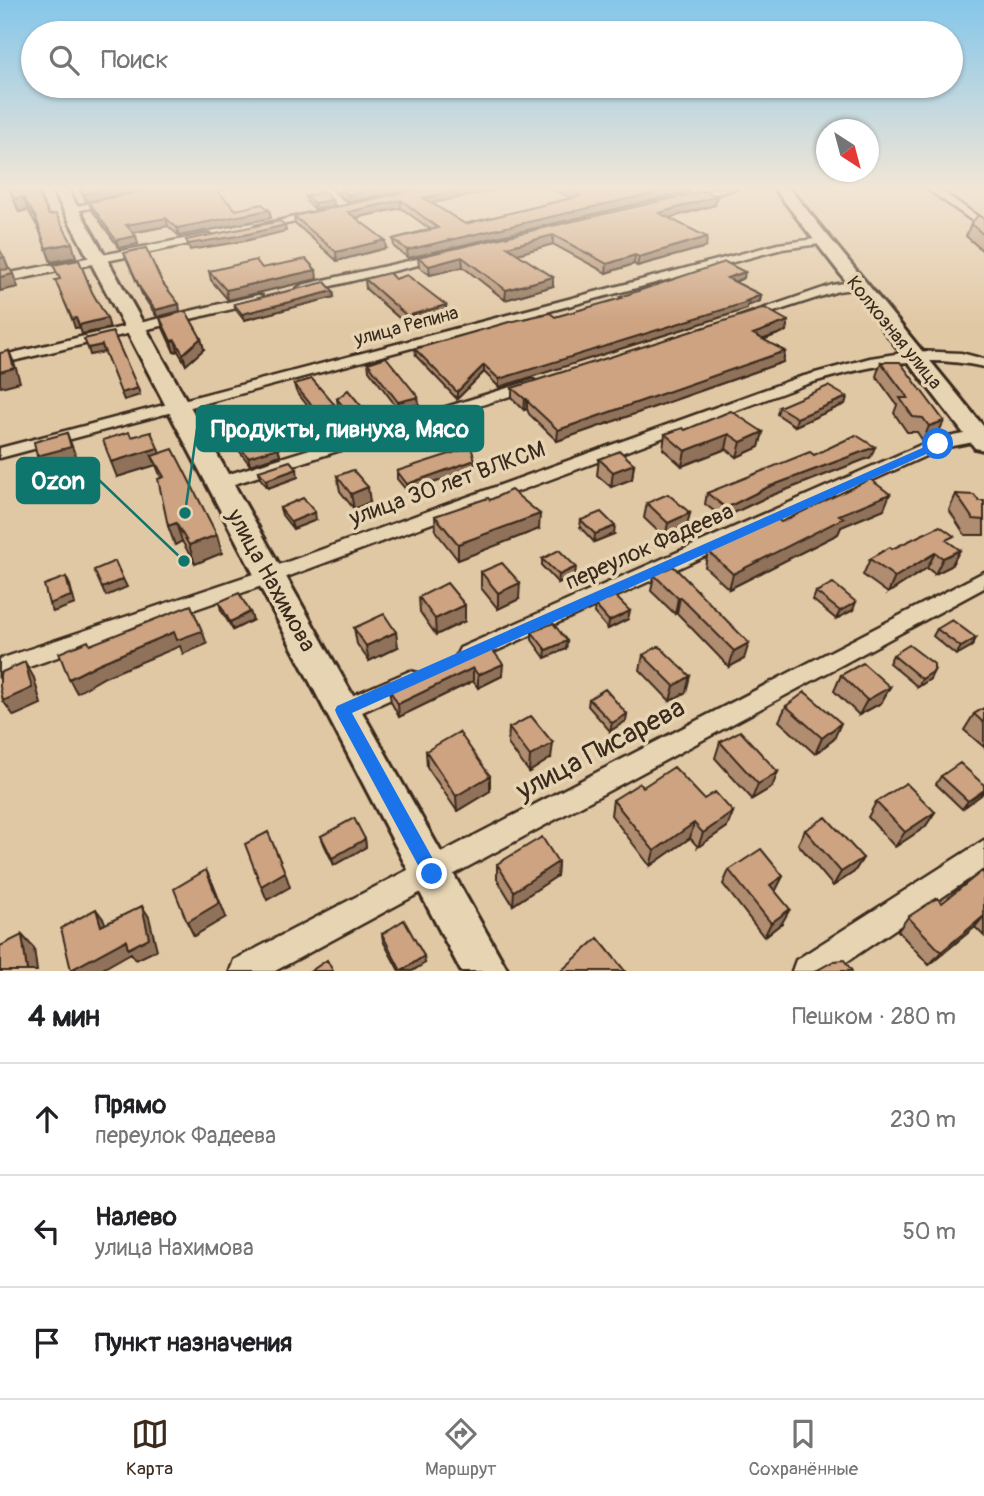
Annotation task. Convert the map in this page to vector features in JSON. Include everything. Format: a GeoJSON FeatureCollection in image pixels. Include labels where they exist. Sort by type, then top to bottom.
{"type":"FeatureCollection","features":[{"type":"Feature","properties":{"kind":"street","name":"улица Нахимова"},"geometry":{"type":"LineString","coordinates":[[83,233],[485,971]]}},
{"type":"Feature","properties":{"kind":"street","name":"Колхозная улица"},"geometry":{"type":"LineString","coordinates":[[817,233],[981,440]]}},
{"type":"Feature","properties":{"kind":"street"},"geometry":{"type":"LineString","coordinates":[[0,279],[216,236]]}},
{"type":"Feature","properties":{"kind":"street","name":"улица Репина"},"geometry":{"type":"LineString","coordinates":[[0,453],[782,246],[823,241]]}},
{"type":"Feature","properties":{"kind":"street"},"geometry":{"type":"LineString","coordinates":[[284,293],[447,255]]}},
{"type":"Feature","properties":{"kind":"street"},"geometry":{"type":"LineString","coordinates":[[731,321],[836,288],[857,285]]}},
{"type":"Feature","properties":{"kind":"street"},"geometry":{"type":"LineString","coordinates":[[0,360],[270,296]]}},
{"type":"Feature","properties":{"kind":"street","name":"улица 30 лет ВЛКСМ"},"geometry":{"type":"LineString","coordinates":[[0,668],[270,576],[802,381],[885,358],[913,354],[981,361]]}},
{"type":"Feature","properties":{"kind":"street"},"geometry":{"type":"LineString","coordinates":[[219,483],[547,380]]}},
{"type":"Feature","properties":{"kind":"street","name":"переулок Фадеева"},"geometry":{"type":"LineString","coordinates":[[343,710],[938,444],[981,440]]}},
{"type":"Feature","properties":{"kind":"street","name":"улица Писарева"},"geometry":{"type":"LineString","coordinates":[[245,971],[984,579]]}},
{"type":"Feature","properties":{"kind":"street"},"geometry":{"type":"LineString","coordinates":[[807,971],[984,853]]}},
{"type":"Feature","properties":{"kind":"building"},"geometry":{"type":"Polygon","coordinates":[[[41,233],[67,233],[72,243],[46,248],[41,233]]]}},
{"type":"Feature","properties":{"kind":"building"},"geometry":{"type":"Polygon","coordinates":[[[111,233],[134,233],[136,236],[116,240],[111,233]]]}},
{"type":"Feature","properties":{"kind":"building"},"geometry":{"type":"Polygon","coordinates":[[[219,233],[251,233],[188,244],[186,240],[219,233]]]}},
{"type":"Feature","properties":{"kind":"building"},"geometry":{"type":"Polygon","coordinates":[[[314,233],[376,233],[385,240],[336,252],[314,233]]]}},
{"type":"Feature","properties":{"kind":"building"},"geometry":{"type":"Polygon","coordinates":[[[416,233],[479,233],[407,250],[393,239],[416,233]]]}},
{"type":"Feature","properties":{"kind":"building"},"geometry":{"type":"Polygon","coordinates":[[[521,233],[700,233],[707,237],[607,264],[553,235],[507,247],[553,277],[506,290],[462,257],[429,266],[418,257],[521,233]]]}},
{"type":"Feature","properties":{"kind":"building"},"geometry":{"type":"Polygon","coordinates":[[[146,248],[162,282],[179,304],[155,310],[140,288],[124,253],[146,248]]]}},
{"type":"Feature","properties":{"kind":"building"},"geometry":{"type":"Polygon","coordinates":[[[306,259],[316,270],[226,290],[209,271],[256,260],[262,268],[306,259]]]}},
{"type":"Feature","properties":{"kind":"building"},"geometry":{"type":"Polygon","coordinates":[[[79,260],[92,292],[107,318],[79,325],[76,318],[72,319],[55,280],[60,279],[53,265],[79,260]]]}},
{"type":"Feature","properties":{"kind":"building"},"geometry":{"type":"Polygon","coordinates":[[[725,262],[745,272],[727,278],[761,295],[746,301],[748,302],[499,379],[484,365],[457,392],[415,349],[509,322],[550,313],[555,317],[622,298],[620,297],[725,262]]]}},
{"type":"Feature","properties":{"kind":"building"},"geometry":{"type":"Polygon","coordinates":[[[10,269],[13,274],[0,277],[0,270],[10,269]]]}},
{"type":"Feature","properties":{"kind":"building"},"geometry":{"type":"Polygon","coordinates":[[[389,273],[395,279],[407,275],[446,305],[407,316],[365,279],[389,273]]]}},
{"type":"Feature","properties":{"kind":"building"},"geometry":{"type":"Polygon","coordinates":[[[325,282],[333,291],[242,314],[234,304],[325,282]]]}},
{"type":"Feature","properties":{"kind":"building"},"geometry":{"type":"Polygon","coordinates":[[[765,308],[788,321],[753,334],[785,351],[558,430],[512,388],[765,308]]]}},
{"type":"Feature","properties":{"kind":"building"},"geometry":{"type":"Polygon","coordinates":[[[186,311],[201,338],[183,354],[175,340],[171,341],[160,318],[186,311]]]}},
{"type":"Feature","properties":{"kind":"building"},"geometry":{"type":"Polygon","coordinates":[[[113,332],[138,388],[121,393],[102,345],[88,348],[84,339],[113,332]]]}},
{"type":"Feature","properties":{"kind":"building"},"geometry":{"type":"Polygon","coordinates":[[[9,351],[14,368],[0,372],[0,353],[9,351]]]}},
{"type":"Feature","properties":{"kind":"building"},"geometry":{"type":"Polygon","coordinates":[[[386,357],[418,397],[398,402],[368,363],[386,357]]]}},
{"type":"Feature","properties":{"kind":"building"},"geometry":{"type":"Polygon","coordinates":[[[881,362],[900,362],[944,421],[929,426],[923,418],[913,417],[900,398],[908,398],[881,362]]]}},
{"type":"Feature","properties":{"kind":"building"},"geometry":{"type":"Polygon","coordinates":[[[312,379],[334,404],[316,411],[294,384],[312,379]]]}},
{"type":"Feature","properties":{"kind":"building"},"geometry":{"type":"Polygon","coordinates":[[[828,386],[847,397],[797,418],[779,407],[828,386]]]}},
{"type":"Feature","properties":{"kind":"building"},"geometry":{"type":"Polygon","coordinates":[[[348,390],[372,419],[357,423],[337,399],[348,390]]]}},
{"type":"Feature","properties":{"kind":"building"},"geometry":{"type":"Polygon","coordinates":[[[731,411],[763,432],[741,442],[729,434],[685,451],[665,434],[683,428],[685,430],[731,411]]]}},
{"type":"Feature","properties":{"kind":"building"},"geometry":{"type":"Polygon","coordinates":[[[129,432],[131,437],[151,432],[158,448],[111,462],[103,440],[129,432]]]}},
{"type":"Feature","properties":{"kind":"building"},"geometry":{"type":"Polygon","coordinates":[[[264,432],[278,448],[248,457],[236,442],[264,432]]]}},
{"type":"Feature","properties":{"kind":"building"},"geometry":{"type":"Polygon","coordinates":[[[67,433],[71,447],[37,456],[34,442],[67,433]]]}},
{"type":"Feature","properties":{"kind":"building"},"geometry":{"type":"Polygon","coordinates":[[[856,435],[875,447],[768,487],[726,508],[707,493],[810,452],[814,455],[856,435]]]}},
{"type":"Feature","properties":{"kind":"building"},"geometry":{"type":"Polygon","coordinates":[[[471,447],[475,460],[407,484],[397,471],[471,447]]]}},
{"type":"Feature","properties":{"kind":"building"},"geometry":{"type":"Polygon","coordinates":[[[173,449],[217,535],[189,545],[176,523],[168,526],[158,479],[164,477],[152,456],[173,449]]]}},
{"type":"Feature","properties":{"kind":"building"},"geometry":{"type":"Polygon","coordinates":[[[620,451],[634,464],[613,472],[599,459],[620,451]]]}},
{"type":"Feature","properties":{"kind":"building"},"geometry":{"type":"Polygon","coordinates":[[[290,461],[297,469],[266,480],[259,471],[290,461]]]}},
{"type":"Feature","properties":{"kind":"building"},"geometry":{"type":"Polygon","coordinates":[[[353,470],[368,487],[351,494],[337,476],[353,470]]]}},
{"type":"Feature","properties":{"kind":"building"},"geometry":{"type":"Polygon","coordinates":[[[870,479],[890,494],[839,515],[844,518],[733,574],[708,551],[776,518],[781,522],[870,479]]]}},
{"type":"Feature","properties":{"kind":"building"},"geometry":{"type":"Polygon","coordinates":[[[511,490],[540,514],[458,544],[435,516],[488,498],[490,500],[511,490]]]}},
{"type":"Feature","properties":{"kind":"building"},"geometry":{"type":"Polygon","coordinates":[[[668,494],[690,513],[668,523],[647,503],[668,494]]]}},
{"type":"Feature","properties":{"kind":"building"},"geometry":{"type":"Polygon","coordinates":[[[956,494],[974,495],[979,501],[984,501],[984,520],[973,519],[956,494]]]}},
{"type":"Feature","properties":{"kind":"building"},"geometry":{"type":"Polygon","coordinates":[[[303,498],[315,512],[291,522],[280,508],[303,498]]]}},
{"type":"Feature","properties":{"kind":"building"},"geometry":{"type":"Polygon","coordinates":[[[601,512],[615,526],[595,534],[581,520],[601,512]]]}},
{"type":"Feature","properties":{"kind":"building"},"geometry":{"type":"Polygon","coordinates":[[[940,526],[954,536],[946,540],[960,550],[943,558],[935,553],[895,577],[870,559],[890,547],[892,549],[940,526]]]}},
{"type":"Feature","properties":{"kind":"building"},"geometry":{"type":"Polygon","coordinates":[[[559,550],[576,567],[559,575],[542,559],[559,550]]]}},
{"type":"Feature","properties":{"kind":"building"},"geometry":{"type":"Polygon","coordinates":[[[115,561],[123,579],[102,588],[94,570],[115,561]]]}},
{"type":"Feature","properties":{"kind":"building"},"geometry":{"type":"Polygon","coordinates":[[[502,563],[520,583],[498,593],[481,572],[502,563]]]}},
{"type":"Feature","properties":{"kind":"building"},"geometry":{"type":"Polygon","coordinates":[[[673,566],[749,643],[734,651],[654,575],[673,566]]]}},
{"type":"Feature","properties":{"kind":"building"},"geometry":{"type":"Polygon","coordinates":[[[66,577],[71,596],[49,604],[44,585],[66,577]]]}},
{"type":"Feature","properties":{"kind":"building"},"geometry":{"type":"Polygon","coordinates":[[[447,583],[465,605],[435,619],[419,597],[447,583]]]}},
{"type":"Feature","properties":{"kind":"building"},"geometry":{"type":"Polygon","coordinates":[[[833,583],[856,602],[840,611],[816,592],[833,583]]]}},
{"type":"Feature","properties":{"kind":"building"},"geometry":{"type":"Polygon","coordinates":[[[239,593],[250,612],[230,622],[219,602],[239,593]]]}},
{"type":"Feature","properties":{"kind":"building"},"geometry":{"type":"Polygon","coordinates":[[[615,596],[630,611],[609,621],[595,605],[615,596]]]}},
{"type":"Feature","properties":{"kind":"building"},"geometry":{"type":"Polygon","coordinates":[[[191,605],[202,631],[177,640],[174,632],[69,679],[59,653],[88,641],[90,645],[191,605]]]}},
{"type":"Feature","properties":{"kind":"building"},"geometry":{"type":"Polygon","coordinates":[[[384,614],[396,632],[366,646],[354,628],[384,614]]]}},
{"type":"Feature","properties":{"kind":"building"},"geometry":{"type":"Polygon","coordinates":[[[952,620],[976,638],[961,647],[937,629],[952,620]]]}},
{"type":"Feature","properties":{"kind":"building"},"geometry":{"type":"Polygon","coordinates":[[[553,623],[567,641],[546,650],[532,632],[553,623]]]}},
{"type":"Feature","properties":{"kind":"building"},"geometry":{"type":"Polygon","coordinates":[[[489,645],[503,664],[478,675],[473,668],[398,704],[389,689],[489,645]]]}},
{"type":"Feature","properties":{"kind":"building"},"geometry":{"type":"Polygon","coordinates":[[[909,645],[934,664],[934,671],[922,679],[893,655],[909,645]]]}},
{"type":"Feature","properties":{"kind":"building"},"geometry":{"type":"Polygon","coordinates":[[[659,646],[690,676],[674,686],[643,655],[659,646]]]}},
{"type":"Feature","properties":{"kind":"building"},"geometry":{"type":"Polygon","coordinates":[[[25,662],[32,688],[3,701],[0,673],[25,662]]]}},
{"type":"Feature","properties":{"kind":"building"},"geometry":{"type":"Polygon","coordinates":[[[863,663],[890,687],[867,700],[841,675],[863,663]]]}},
{"type":"Feature","properties":{"kind":"building"},"geometry":{"type":"Polygon","coordinates":[[[605,689],[627,714],[612,723],[589,699],[605,689]]]}},
{"type":"Feature","properties":{"kind":"building"},"geometry":{"type":"Polygon","coordinates":[[[805,692],[841,723],[822,738],[786,706],[805,692]]]}},
{"type":"Feature","properties":{"kind":"building"},"geometry":{"type":"Polygon","coordinates":[[[984,708],[984,723],[974,714],[984,708]]]}},
{"type":"Feature","properties":{"kind":"building"},"geometry":{"type":"Polygon","coordinates":[[[531,716],[553,743],[530,756],[509,728],[531,716]]]}},
{"type":"Feature","properties":{"kind":"building"},"geometry":{"type":"Polygon","coordinates":[[[740,731],[778,772],[758,784],[720,742],[740,731]]]}},
{"type":"Feature","properties":{"kind":"building"},"geometry":{"type":"Polygon","coordinates":[[[459,732],[490,776],[456,796],[426,751],[459,732]]]}},
{"type":"Feature","properties":{"kind":"building"},"geometry":{"type":"Polygon","coordinates":[[[960,763],[984,785],[984,790],[968,801],[941,776],[960,763]]]}},
{"type":"Feature","properties":{"kind":"building"},"geometry":{"type":"Polygon","coordinates":[[[674,767],[704,799],[715,792],[733,812],[703,833],[694,823],[654,851],[613,800],[640,783],[643,787],[674,767]]]}},
{"type":"Feature","properties":{"kind":"building"},"geometry":{"type":"Polygon","coordinates":[[[906,783],[935,812],[905,832],[876,802],[906,783]]]}},
{"type":"Feature","properties":{"kind":"building"},"geometry":{"type":"Polygon","coordinates":[[[826,817],[863,858],[841,872],[805,830],[826,817]]]}},
{"type":"Feature","properties":{"kind":"building"},"geometry":{"type":"Polygon","coordinates":[[[354,818],[365,839],[332,858],[321,836],[354,818]]]}},
{"type":"Feature","properties":{"kind":"building"},"geometry":{"type":"Polygon","coordinates":[[[268,832],[285,872],[261,886],[245,844],[268,832]]]}},
{"type":"Feature","properties":{"kind":"building"},"geometry":{"type":"Polygon","coordinates":[[[542,837],[558,862],[514,891],[497,864],[542,837]]]}},
{"type":"Feature","properties":{"kind":"building"},"geometry":{"type":"Polygon","coordinates":[[[761,849],[783,876],[770,885],[790,909],[771,923],[729,870],[761,849]]]}},
{"type":"Feature","properties":{"kind":"building"},"geometry":{"type":"Polygon","coordinates":[[[206,870],[219,903],[187,922],[174,889],[206,870]]]}},
{"type":"Feature","properties":{"kind":"building"},"geometry":{"type":"Polygon","coordinates":[[[982,871],[984,916],[941,952],[908,917],[937,898],[942,903],[982,871]]]}},
{"type":"Feature","properties":{"kind":"building"},"geometry":{"type":"Polygon","coordinates":[[[142,906],[149,938],[128,949],[126,940],[71,970],[61,928],[96,909],[101,926],[142,906]]]}},
{"type":"Feature","properties":{"kind":"building"},"geometry":{"type":"Polygon","coordinates":[[[404,920],[424,956],[401,971],[382,934],[404,920]]]}},
{"type":"Feature","properties":{"kind":"building"},"geometry":{"type":"Polygon","coordinates":[[[22,935],[27,971],[0,971],[0,946],[22,935]]]}},
{"type":"Feature","properties":{"kind":"building"},"geometry":{"type":"Polygon","coordinates":[[[598,938],[625,971],[561,971],[598,938]]]}},
{"type":"Feature","properties":{"kind":"building"},"geometry":{"type":"Polygon","coordinates":[[[327,960],[333,971],[311,971],[327,960]]]}},
{"type":"Feature","properties":{"kind":"building"},"geometry":{"type":"Polygon","coordinates":[[[844,960],[852,971],[816,971],[834,961],[844,960]]]}},
{"type":"Feature","properties":{"kind":"place","name":"Продукты, пивнуха, Мясо"},"geometry":{"type":"Point","coordinates":[185,513]}},
{"type":"Feature","properties":{"kind":"place","name":"Ozon"},"geometry":{"type":"Point","coordinates":[184,561]}},
{"type":"Feature","properties":{"kind":"route"},"geometry":{"type":"LineString","coordinates":[[432,874],[343,710],[938,444]]}}]}
